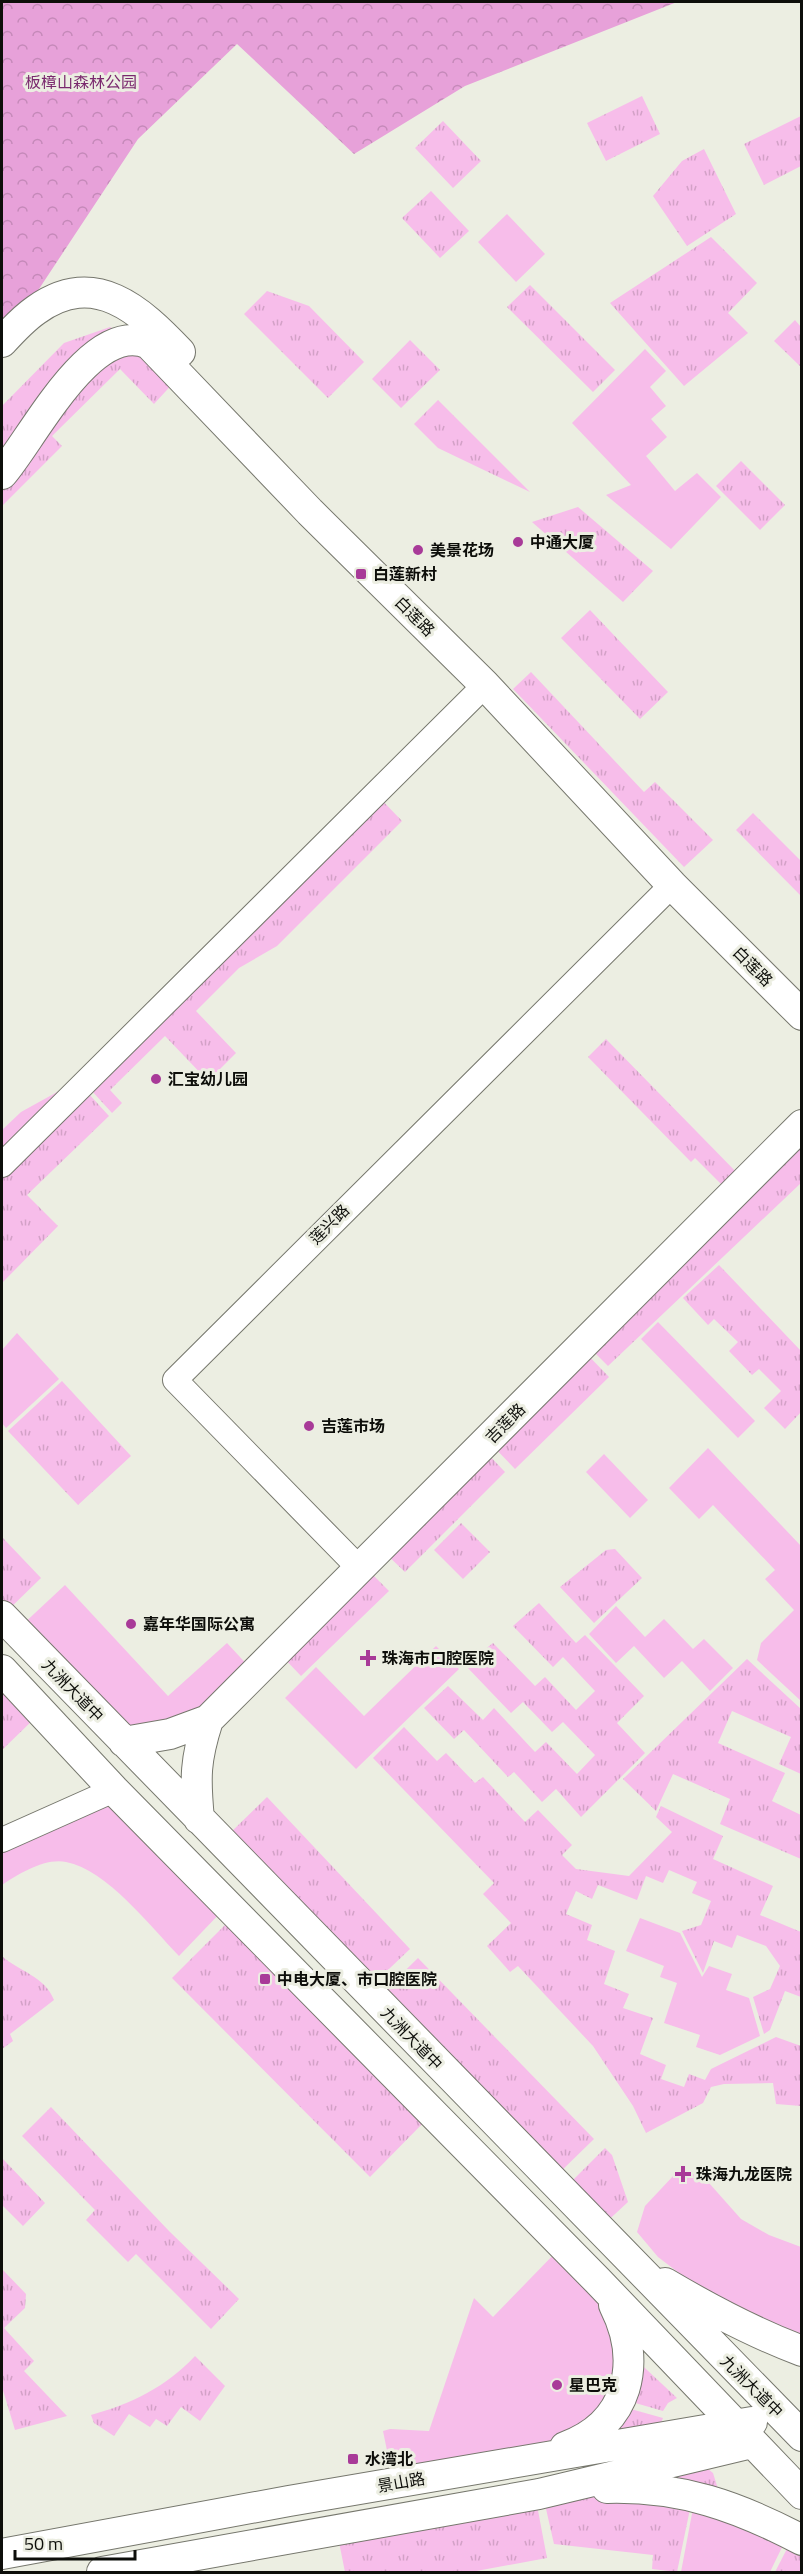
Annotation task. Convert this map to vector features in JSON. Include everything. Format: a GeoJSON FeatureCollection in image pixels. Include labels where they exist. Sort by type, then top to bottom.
{"type":"FeatureCollection","features":[{"type":"Feature","properties":{"kind":"main road","name":"白莲路"},"geometry":{"type":"LineString","coordinates":[[2,342],[36,310],[64,296],[94,293],[108,296],[143,315],[801,991]]}},
{"type":"Feature","properties":{"kind":"main road","name":"白莲路"},"geometry":{"type":"LineString","coordinates":[[2,474],[27,442],[57,396],[93,357],[123,341],[135,339],[144,342],[154,349],[310,512],[485,685],[672,885],[801,1015]]}},
{"type":"Feature","properties":{"kind":"main road","name":"吉莲路"},"geometry":{"type":"LineString","coordinates":[[208,1720],[801,1125]]}},
{"type":"Feature","properties":{"kind":"main road","name":"九洲大道中"},"geometry":{"type":"LineString","coordinates":[[2,1616],[631,2263],[797,2426]]}},
{"type":"Feature","properties":{"kind":"main road"},"geometry":{"type":"LineString","coordinates":[[2,1670],[114,1790],[597,2280],[801,2494]]}},
{"type":"Feature","properties":{"kind":"main road"},"geometry":{"type":"LineString","coordinates":[[124,1742],[170,1734],[208,1720]]}},
{"type":"Feature","properties":{"kind":"main road"},"geometry":{"type":"LineString","coordinates":[[200,1819],[195,1785],[197,1751],[208,1720]]}},
{"type":"Feature","properties":{"kind":"main road"},"geometry":{"type":"LineString","coordinates":[[631,2263],[708,2308],[769,2339],[801,2352]]}},
{"type":"Feature","properties":{"kind":"main road"},"geometry":{"type":"LineString","coordinates":[[526,2461],[573,2444],[596,2431],[612,2416],[619,2403],[628,2369],[629,2347],[623,2324],[597,2280]]}},
{"type":"Feature","properties":{"kind":"main road","name":"景山路"},"geometry":{"type":"LineString","coordinates":[[2,2554],[289,2501],[526,2461],[797,2426]]}},
{"type":"Feature","properties":{"kind":"main road","name":"景山路"},"geometry":{"type":"LineString","coordinates":[[102,2572],[539,2494],[744,2434]]}},
{"type":"Feature","properties":{"kind":"main road"},"geometry":{"type":"LineString","coordinates":[[539,2494],[597,2488],[640,2487],[679,2492],[716,2501],[763,2519],[801,2540]]}},
{"type":"Feature","properties":{"kind":"street"},"geometry":{"type":"LineString","coordinates":[[2,1165],[485,685]]}},
{"type":"Feature","properties":{"kind":"street","name":"莲兴路"},"geometry":{"type":"LineString","coordinates":[[359,1568],[175,1380],[672,885]]}},
{"type":"Feature","properties":{"kind":"street"},"geometry":{"type":"LineString","coordinates":[[2,1840],[114,1790]]}},
{"type":"Feature","properties":{"kind":"green space","name":"板樟山森林公园"},"geometry":{"type":"Polygon","coordinates":[[[2,2],[677,2],[465,86],[354,154],[237,44],[138,139],[2,345],[2,2]]]}},
{"type":"Feature","properties":{"kind":"green space"},"geometry":{"type":"Polygon","coordinates":[[[642,96],[660,134],[606,161],[587,123],[642,96]]]}},
{"type":"Feature","properties":{"kind":"green space"},"geometry":{"type":"Polygon","coordinates":[[[801,116],[801,166],[764,185],[744,144],[801,116]]]}},
{"type":"Feature","properties":{"kind":"green space"},"geometry":{"type":"Polygon","coordinates":[[[443,121],[481,161],[453,188],[415,148],[443,121]]]}},
{"type":"Feature","properties":{"kind":"green space"},"geometry":{"type":"Polygon","coordinates":[[[704,149],[736,214],[687,246],[653,196],[682,161],[704,149]]]}},
{"type":"Feature","properties":{"kind":"green space"},"geometry":{"type":"Polygon","coordinates":[[[431,191],[469,231],[440,258],[402,218],[431,191]]]}},
{"type":"Feature","properties":{"kind":"green space"},"geometry":{"type":"Polygon","coordinates":[[[507,214],[545,254],[516,282],[478,242],[507,214]]]}},
{"type":"Feature","properties":{"kind":"green space"},"geometry":{"type":"Polygon","coordinates":[[[711,237],[757,283],[728,313],[748,333],[684,386],[610,303],[711,237]]]}},
{"type":"Feature","properties":{"kind":"green space"},"geometry":{"type":"Polygon","coordinates":[[[530,285],[615,370],[593,392],[507,307],[530,285]]]}},
{"type":"Feature","properties":{"kind":"green space"},"geometry":{"type":"Polygon","coordinates":[[[267,291],[309,306],[364,362],[328,398],[244,314],[267,291]]]}},
{"type":"Feature","properties":{"kind":"green space"},"geometry":{"type":"Polygon","coordinates":[[[795,320],[801,327],[801,367],[774,341],[795,320]]]}},
{"type":"Feature","properties":{"kind":"green space"},"geometry":{"type":"Polygon","coordinates":[[[110,327],[148,347],[177,379],[154,404],[120,369],[52,436],[62,446],[2,506],[2,406],[64,343],[110,327]]]}},
{"type":"Feature","properties":{"kind":"green space"},"geometry":{"type":"Polygon","coordinates":[[[410,340],[440,370],[401,408],[372,379],[410,340]]]}},
{"type":"Feature","properties":{"kind":"green space"},"geometry":{"type":"Polygon","coordinates":[[[645,349],[666,371],[650,387],[666,406],[651,419],[667,437],[646,456],[675,491],[697,473],[721,497],[671,549],[606,495],[631,485],[572,423],[645,349]]]}},
{"type":"Feature","properties":{"kind":"green space"},"geometry":{"type":"Polygon","coordinates":[[[438,400],[530,492],[438,448],[414,424],[438,400]]]}},
{"type":"Feature","properties":{"kind":"green space"},"geometry":{"type":"Polygon","coordinates":[[[741,461],[785,505],[760,530],[716,486],[741,461]]]}},
{"type":"Feature","properties":{"kind":"green space"},"geometry":{"type":"Polygon","coordinates":[[[578,507],[653,571],[623,602],[532,522],[578,507]]]}},
{"type":"Feature","properties":{"kind":"green space"},"geometry":{"type":"Polygon","coordinates":[[[590,610],[668,692],[640,719],[561,638],[590,610]]]}},
{"type":"Feature","properties":{"kind":"green space"},"geometry":{"type":"Polygon","coordinates":[[[531,672],[644,792],[655,782],[713,840],[684,867],[513,689],[531,672]]]}},
{"type":"Feature","properties":{"kind":"green space"},"geometry":{"type":"Polygon","coordinates":[[[374,792],[402,821],[277,946],[239,968],[196,1011],[236,1053],[208,1081],[165,1036],[110,1090],[122,1103],[112,1113],[81,1079],[374,792]]]}},
{"type":"Feature","properties":{"kind":"green space"},"geometry":{"type":"Polygon","coordinates":[[[753,813],[801,861],[801,896],[736,830],[753,813]]]}},
{"type":"Feature","properties":{"kind":"green space"},"geometry":{"type":"Polygon","coordinates":[[[606,1039],[743,1179],[729,1192],[695,1158],[691,1162],[588,1057],[606,1039]]]}},
{"type":"Feature","properties":{"kind":"green space"},"geometry":{"type":"Polygon","coordinates":[[[77,1081],[109,1116],[27,1195],[58,1226],[2,1283],[2,1130],[21,1112],[77,1081]]]}},
{"type":"Feature","properties":{"kind":"green space"},"geometry":{"type":"Polygon","coordinates":[[[801,1130],[801,1183],[608,1366],[588,1346],[801,1130]]]}},
{"type":"Feature","properties":{"kind":"green space"},"geometry":{"type":"Polygon","coordinates":[[[719,1265],[801,1351],[801,1412],[785,1429],[764,1408],[781,1391],[759,1369],[752,1375],[729,1351],[738,1342],[714,1319],[708,1325],[683,1298],[719,1265]]]}},
{"type":"Feature","properties":{"kind":"green space"},"geometry":{"type":"Polygon","coordinates":[[[658,1322],[755,1421],[738,1438],[641,1339],[658,1322]]]}},
{"type":"Feature","properties":{"kind":"green space"},"geometry":{"type":"Polygon","coordinates":[[[17,1333],[59,1379],[6,1428],[2,1423],[2,1350],[17,1333]]]}},
{"type":"Feature","properties":{"kind":"green space"},"geometry":{"type":"Polygon","coordinates":[[[583,1350],[609,1377],[515,1469],[489,1442],[583,1350]]]}},
{"type":"Feature","properties":{"kind":"green space"},"geometry":{"type":"Polygon","coordinates":[[[62,1381],[131,1456],[78,1505],[8,1431],[62,1381]]]}},
{"type":"Feature","properties":{"kind":"green space"},"geometry":{"type":"Polygon","coordinates":[[[708,1448],[801,1546],[801,1701],[757,1660],[761,1643],[794,1610],[765,1579],[775,1570],[713,1505],[699,1519],[669,1488],[708,1448]]]}},
{"type":"Feature","properties":{"kind":"green space"},"geometry":{"type":"Polygon","coordinates":[[[483,1449],[505,1472],[405,1572],[382,1550],[483,1449]]]}},
{"type":"Feature","properties":{"kind":"green space"},"geometry":{"type":"Polygon","coordinates":[[[604,1454],[648,1500],[630,1518],[586,1472],[604,1454]]]}},
{"type":"Feature","properties":{"kind":"green space"},"geometry":{"type":"Polygon","coordinates":[[[461,1523],[490,1552],[463,1579],[434,1550],[461,1523]]]}},
{"type":"Feature","properties":{"kind":"green space"},"geometry":{"type":"Polygon","coordinates":[[[2,1537],[41,1578],[3,1615],[2,1614],[2,1537]]]}},
{"type":"Feature","properties":{"kind":"green space"},"geometry":{"type":"Polygon","coordinates":[[[615,1549],[642,1578],[594,1623],[560,1587],[606,1550],[615,1549]]]}},
{"type":"Feature","properties":{"kind":"green space"},"geometry":{"type":"Polygon","coordinates":[[[368,1570],[389,1591],[301,1676],[281,1655],[368,1570]]]}},
{"type":"Feature","properties":{"kind":"green space"},"geometry":{"type":"Polygon","coordinates":[[[65,1585],[168,1696],[227,1643],[252,1670],[205,1715],[123,1736],[20,1627],[65,1585]]]}},
{"type":"Feature","properties":{"kind":"green space"},"geometry":{"type":"Polygon","coordinates":[[[539,1603],[576,1643],[585,1635],[644,1696],[617,1723],[645,1753],[581,1817],[556,1789],[542,1802],[514,1772],[508,1777],[464,1730],[454,1739],[424,1708],[448,1686],[483,1720],[494,1708],[535,1752],[546,1742],[577,1774],[595,1755],[563,1722],[552,1732],[523,1702],[511,1713],[465,1665],[493,1643],[535,1686],[545,1677],[576,1710],[595,1691],[563,1657],[553,1667],[513,1626],[539,1603]]]}},
{"type":"Feature","properties":{"kind":"green space"},"geometry":{"type":"Polygon","coordinates":[[[616,1606],[645,1637],[664,1619],[693,1649],[704,1639],[733,1668],[710,1691],[682,1661],[664,1678],[634,1646],[616,1663],[589,1634],[616,1606]]]}},
{"type":"Feature","properties":{"kind":"green space"},"geometry":{"type":"Polygon","coordinates":[[[436,1646],[459,1669],[356,1769],[285,1698],[316,1667],[364,1716],[436,1646]]]}},
{"type":"Feature","properties":{"kind":"green space"},"geometry":{"type":"Polygon","coordinates":[[[747,1659],[801,1709],[801,1774],[779,1764],[791,1737],[732,1711],[718,1743],[785,1773],[772,1801],[801,1815],[801,1859],[720,1824],[730,1799],[673,1774],[656,1811],[623,1779],[747,1659]]]}},
{"type":"Feature","properties":{"kind":"green space"},"geometry":{"type":"Polygon","coordinates":[[[2,1680],[36,1717],[2,1750],[2,1680]]]}},
{"type":"Feature","properties":{"kind":"green space"},"geometry":{"type":"Polygon","coordinates":[[[404,1727],[437,1761],[446,1753],[475,1783],[483,1777],[525,1822],[538,1810],[572,1845],[562,1855],[576,1869],[629,1876],[672,1832],[656,1817],[661,1806],[723,1836],[713,1859],[773,1886],[760,1915],[801,1932],[801,1997],[785,1991],[770,2030],[764,2034],[753,1997],[770,1989],[780,1966],[766,1946],[737,1935],[732,1948],[714,1941],[703,1973],[682,1931],[701,1925],[711,1901],[692,1893],[697,1882],[669,1870],[663,1883],[646,1876],[637,1900],[598,1885],[592,1899],[576,1891],[566,1914],[592,1925],[587,1940],[615,1951],[604,1984],[629,1994],[623,2008],[653,2018],[640,2054],[666,2065],[661,2079],[684,2087],[689,2074],[705,2080],[711,2069],[776,2037],[801,2046],[801,2106],[776,2104],[773,2083],[724,2084],[711,2087],[703,2103],[646,2133],[633,2106],[593,2046],[518,1966],[510,1972],[487,1946],[511,1923],[483,1894],[494,1883],[373,1758],[404,1727]]]}},
{"type":"Feature","properties":{"kind":"green space"},"geometry":{"type":"Polygon","coordinates":[[[267,1797],[410,1949],[369,1988],[226,1837],[267,1797]]]}},
{"type":"Feature","properties":{"kind":"green space"},"geometry":{"type":"Polygon","coordinates":[[[113,1798],[224,1909],[179,1956],[112,1887],[81,1867],[66,1862],[49,1862],[32,1868],[2,1885],[2,1845],[113,1798]]]}},
{"type":"Feature","properties":{"kind":"green space"},"geometry":{"type":"Polygon","coordinates":[[[640,1918],[680,1933],[702,1977],[709,1966],[732,1974],[726,1990],[749,1998],[760,2036],[720,2055],[696,2047],[700,2035],[664,2023],[677,1983],[660,1977],[664,1966],[626,1951],[640,1918]]]}},
{"type":"Feature","properties":{"kind":"green space"},"geometry":{"type":"Polygon","coordinates":[[[231,1919],[429,2117],[370,2177],[172,1978],[231,1919]]]}},
{"type":"Feature","properties":{"kind":"green space"},"geometry":{"type":"Polygon","coordinates":[[[2,1956],[38,1979],[54,2000],[10,2034],[13,2041],[2,2049],[2,1956]]]}},
{"type":"Feature","properties":{"kind":"green space"},"geometry":{"type":"Polygon","coordinates":[[[418,1958],[594,2139],[555,2177],[379,1996],[418,1958]]]}},
{"type":"Feature","properties":{"kind":"green space"},"geometry":{"type":"Polygon","coordinates":[[[51,2107],[169,2231],[239,2299],[211,2329],[136,2254],[128,2262],[86,2220],[95,2210],[22,2136],[51,2107]]]}},
{"type":"Feature","properties":{"kind":"green space"},"geometry":{"type":"Polygon","coordinates":[[[605,2148],[612,2155],[628,2202],[602,2226],[566,2187],[605,2148]]]}},
{"type":"Feature","properties":{"kind":"green space"},"geometry":{"type":"Polygon","coordinates":[[[2,2158],[45,2203],[23,2226],[2,2205],[2,2158]]]}},
{"type":"Feature","properties":{"kind":"green space"},"geometry":{"type":"Polygon","coordinates":[[[675,2174],[701,2174],[741,2219],[769,2235],[801,2247],[801,2334],[708,2295],[658,2257],[637,2232],[645,2206],[675,2174]]]}},
{"type":"Feature","properties":{"kind":"green space"},"geometry":{"type":"Polygon","coordinates":[[[560,2248],[609,2303],[619,2394],[572,2440],[393,2480],[383,2431],[390,2429],[429,2431],[474,2298],[493,2317],[560,2248]]]}},
{"type":"Feature","properties":{"kind":"green space"},"geometry":{"type":"Polygon","coordinates":[[[2,2269],[26,2294],[25,2308],[4,2328],[34,2361],[24,2371],[67,2416],[15,2430],[2,2387],[2,2269]]]}},
{"type":"Feature","properties":{"kind":"green space"},"geometry":{"type":"Polygon","coordinates":[[[631,2355],[677,2398],[668,2403],[663,2411],[625,2400],[631,2355]]]}},
{"type":"Feature","properties":{"kind":"green space"},"geometry":{"type":"Polygon","coordinates":[[[195,2356],[225,2386],[200,2421],[181,2407],[167,2426],[156,2419],[150,2427],[129,2414],[114,2436],[94,2423],[91,2415],[120,2406],[147,2393],[172,2377],[195,2356]]]}},
{"type":"Feature","properties":{"kind":"green space"},"geometry":{"type":"Polygon","coordinates":[[[620,2406],[663,2418],[655,2437],[598,2432],[620,2406]]]}},
{"type":"Feature","properties":{"kind":"green space"},"geometry":{"type":"Polygon","coordinates":[[[694,2458],[713,2473],[718,2489],[640,2484],[694,2458]]]}},
{"type":"Feature","properties":{"kind":"green space"},"geometry":{"type":"Polygon","coordinates":[[[582,2495],[636,2496],[690,2509],[677,2572],[652,2569],[653,2555],[554,2544],[544,2500],[582,2495]]]}},
{"type":"Feature","properties":{"kind":"green space"},"geometry":{"type":"Polygon","coordinates":[[[536,2500],[547,2558],[471,2572],[345,2572],[338,2537],[536,2500]]]}},
{"type":"Feature","properties":{"kind":"green space"},"geometry":{"type":"Polygon","coordinates":[[[694,2503],[786,2539],[770,2572],[681,2572],[694,2503]]]}},
{"type":"Feature","properties":{"kind":"green space"},"geometry":{"type":"Polygon","coordinates":[[[791,2541],[801,2548],[801,2572],[775,2572],[791,2541]]]}},
{"type":"Feature","properties":{"kind":"place","name":"中通大厦"},"geometry":{"type":"Point","coordinates":[518,542]}},
{"type":"Feature","properties":{"kind":"place","name":"美景花场"},"geometry":{"type":"Point","coordinates":[418,550]}},
{"type":"Feature","properties":{"kind":"place","name":"白莲新村"},"geometry":{"type":"Point","coordinates":[361,574]}},
{"type":"Feature","properties":{"kind":"place","name":"汇宝幼儿园"},"geometry":{"type":"Point","coordinates":[156,1079]}},
{"type":"Feature","properties":{"kind":"place","name":"吉莲市场"},"geometry":{"type":"Point","coordinates":[309,1426]}},
{"type":"Feature","properties":{"kind":"place","name":"嘉年华国际公寓"},"geometry":{"type":"Point","coordinates":[131,1624]}},
{"type":"Feature","properties":{"kind":"place","name":"珠海市口腔医院"},"geometry":{"type":"Point","coordinates":[368,1658]}},
{"type":"Feature","properties":{"kind":"place","name":"中电大厦、市口腔医院"},"geometry":{"type":"Point","coordinates":[265,1979]}},
{"type":"Feature","properties":{"kind":"place","name":"珠海九龙医院"},"geometry":{"type":"Point","coordinates":[683,2174]}},
{"type":"Feature","properties":{"kind":"place","name":"星巴克"},"geometry":{"type":"Point","coordinates":[557,2385]}},
{"type":"Feature","properties":{"kind":"place","name":"水湾北"},"geometry":{"type":"Point","coordinates":[353,2459]}}]}
